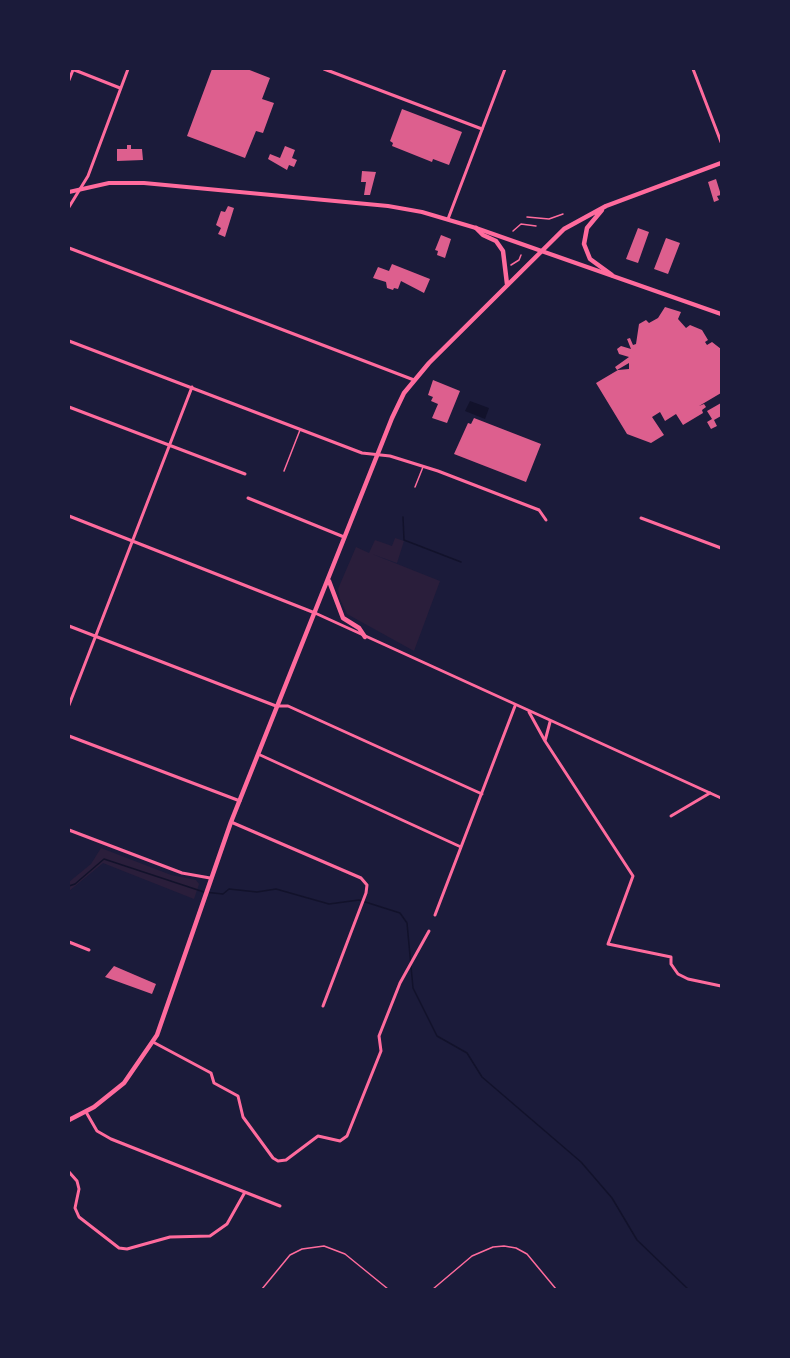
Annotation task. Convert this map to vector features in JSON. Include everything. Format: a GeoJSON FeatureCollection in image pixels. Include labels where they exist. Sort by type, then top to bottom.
{"type":"FeatureCollection","features":[{"type":"Feature","properties":{"kind":"main road"},"geometry":{"type":"LineString","coordinates":[[69,1120],[106,1099],[123,1083],[153,1042],[210,878],[276,706],[329,581],[392,418],[414,381],[540,250],[564,229],[606,206],[721,163]]}},
{"type":"Feature","properties":{"kind":"main road"},"geometry":{"type":"LineString","coordinates":[[69,192],[110,183],[144,183],[388,206],[448,219],[476,228],[721,314]]}},
{"type":"Feature","properties":{"kind":"main road"},"geometry":{"type":"LineString","coordinates":[[606,206],[586,228],[584,244],[590,259],[612,276]]}},
{"type":"Feature","properties":{"kind":"main road"},"geometry":{"type":"LineString","coordinates":[[476,228],[483,235],[496,241],[503,250],[507,284]]}},
{"type":"Feature","properties":{"kind":"main road"},"geometry":{"type":"LineString","coordinates":[[329,581],[343,618],[359,628],[364,637]]}},
{"type":"Feature","properties":{"kind":"street"},"geometry":{"type":"LineString","coordinates":[[69,80],[72,69],[120,88]]}},
{"type":"Feature","properties":{"kind":"street"},"geometry":{"type":"LineString","coordinates":[[69,207],[88,176],[128,69]]}},
{"type":"Feature","properties":{"kind":"street"},"geometry":{"type":"LineString","coordinates":[[324,69],[482,129]]}},
{"type":"Feature","properties":{"kind":"street"},"geometry":{"type":"LineString","coordinates":[[448,219],[505,69]]}},
{"type":"Feature","properties":{"kind":"street"},"geometry":{"type":"LineString","coordinates":[[693,69],[721,142]]}},
{"type":"Feature","properties":{"kind":"street"},"geometry":{"type":"LineString","coordinates":[[69,248],[414,381]]}},
{"type":"Feature","properties":{"kind":"street"},"geometry":{"type":"LineString","coordinates":[[69,341],[300,429],[377,456],[390,456],[423,466],[539,510],[546,520]]}},
{"type":"Feature","properties":{"kind":"street"},"geometry":{"type":"LineString","coordinates":[[69,705],[192,387]]}},
{"type":"Feature","properties":{"kind":"street"},"geometry":{"type":"LineString","coordinates":[[69,407],[244,474]]}},
{"type":"Feature","properties":{"kind":"street"},"geometry":{"type":"LineString","coordinates":[[248,498],[346,538]]}},
{"type":"Feature","properties":{"kind":"street"},"geometry":{"type":"LineString","coordinates":[[69,516],[315,613],[721,798]]}},
{"type":"Feature","properties":{"kind":"street"},"geometry":{"type":"LineString","coordinates":[[641,518],[721,548]]}},
{"type":"Feature","properties":{"kind":"street"},"geometry":{"type":"LineString","coordinates":[[69,626],[276,706],[293,708],[482,794]]}},
{"type":"Feature","properties":{"kind":"street"},"geometry":{"type":"LineString","coordinates":[[435,915],[515,706]]}},
{"type":"Feature","properties":{"kind":"street"},"geometry":{"type":"LineString","coordinates":[[528,712],[539,735],[633,876],[608,944],[671,957],[671,964],[678,974],[688,980],[721,986]]}},
{"type":"Feature","properties":{"kind":"street"},"geometry":{"type":"LineString","coordinates":[[545,741],[550,722]]}},
{"type":"Feature","properties":{"kind":"street"},"geometry":{"type":"LineString","coordinates":[[69,736],[240,801]]}},
{"type":"Feature","properties":{"kind":"street"},"geometry":{"type":"LineString","coordinates":[[258,754],[461,846]]}},
{"type":"Feature","properties":{"kind":"street"},"geometry":{"type":"LineString","coordinates":[[671,816],[710,793]]}},
{"type":"Feature","properties":{"kind":"street"},"geometry":{"type":"LineString","coordinates":[[231,822],[361,878],[367,885],[323,1006]]}},
{"type":"Feature","properties":{"kind":"street"},"geometry":{"type":"LineString","coordinates":[[69,830],[182,873],[210,878]]}},
{"type":"Feature","properties":{"kind":"street"},"geometry":{"type":"LineString","coordinates":[[153,1042],[211,1073],[214,1083],[238,1096],[243,1117],[273,1158],[278,1161],[286,1160],[318,1136],[340,1141],[347,1136],[381,1050],[379,1036],[400,983],[429,931]]}},
{"type":"Feature","properties":{"kind":"street"},"geometry":{"type":"LineString","coordinates":[[69,942],[89,950]]}},
{"type":"Feature","properties":{"kind":"street"},"geometry":{"type":"LineString","coordinates":[[86,1112],[98,1131],[111,1139],[280,1206]]}},
{"type":"Feature","properties":{"kind":"street"},"geometry":{"type":"LineString","coordinates":[[69,1172],[77,1180],[79,1189],[75,1208],[79,1217],[119,1248],[127,1249],[170,1237],[210,1236],[227,1224],[245,1192]]}},
{"type":"Feature","properties":{"kind":"lane"},"geometry":{"type":"LineString","coordinates":[[284,471],[300,429]]}},
{"type":"Feature","properties":{"kind":"lane"},"geometry":{"type":"LineString","coordinates":[[415,487],[423,466]]}},
{"type":"Feature","properties":{"kind":"lane"},"geometry":{"type":"LineString","coordinates":[[262,1289],[290,1255],[302,1248],[324,1246],[345,1254],[388,1289]]}},
{"type":"Feature","properties":{"kind":"lane"},"geometry":{"type":"LineString","coordinates":[[433,1289],[472,1256],[483,1250],[504,1246],[516,1248],[527,1254],[556,1289]]}},
{"type":"Feature","properties":{"kind":"path"},"geometry":{"type":"LineString","coordinates":[[526,217],[549,219],[563,214]]}},
{"type":"Feature","properties":{"kind":"path"},"geometry":{"type":"LineString","coordinates":[[513,231],[521,224],[536,226]]}},
{"type":"Feature","properties":{"kind":"path"},"geometry":{"type":"LineString","coordinates":[[512,265],[519,260],[521,255]]}},
{"type":"Feature","properties":{"kind":"shaded area"},"geometry":{"type":"Polygon","coordinates":[[[470,401],[489,408],[485,419],[465,411],[470,401]]]}},
{"type":"Feature","properties":{"kind":"shaded area"},"geometry":{"type":"Polygon","coordinates":[[[395,538],[404,541],[397,563],[372,554],[440,581],[414,651],[347,614],[338,589],[356,547],[369,553],[375,540],[392,546],[395,538]]]}},
{"type":"Feature","properties":{"kind":"shaded area"},"geometry":{"type":"Polygon","coordinates":[[[101,848],[171,875],[196,880],[199,884],[194,899],[103,863],[69,891],[69,882],[91,864],[101,848]]]}},
{"type":"Feature","properties":{"kind":"building"},"geometry":{"type":"Polygon","coordinates":[[[212,69],[247,69],[270,78],[262,99],[274,103],[263,133],[256,131],[245,158],[187,136],[212,69]]]}},
{"type":"Feature","properties":{"kind":"building"},"geometry":{"type":"Polygon","coordinates":[[[402,109],[462,132],[449,165],[433,159],[432,162],[392,146],[393,143],[390,141],[402,109]]]}},
{"type":"Feature","properties":{"kind":"building"},"geometry":{"type":"Polygon","coordinates":[[[127,145],[131,145],[131,149],[142,149],[143,160],[117,161],[117,149],[127,149],[127,145]]]}},
{"type":"Feature","properties":{"kind":"building"},"geometry":{"type":"Polygon","coordinates":[[[285,146],[295,150],[292,158],[297,160],[294,167],[289,165],[287,170],[268,159],[270,154],[280,158],[285,146]]]}},
{"type":"Feature","properties":{"kind":"building"},"geometry":{"type":"Polygon","coordinates":[[[362,171],[376,172],[370,195],[364,195],[366,182],[361,182],[362,171]]]}},
{"type":"Feature","properties":{"kind":"building"},"geometry":{"type":"Polygon","coordinates":[[[716,179],[721,195],[717,196],[719,200],[714,202],[708,182],[716,179]]]}},
{"type":"Feature","properties":{"kind":"building"},"geometry":{"type":"Polygon","coordinates":[[[228,206],[234,208],[225,237],[218,234],[221,228],[216,225],[221,211],[225,212],[228,206]]]}},
{"type":"Feature","properties":{"kind":"building"},"geometry":{"type":"Polygon","coordinates":[[[638,228],[649,232],[638,263],[626,259],[638,228]]]}},
{"type":"Feature","properties":{"kind":"building"},"geometry":{"type":"Polygon","coordinates":[[[441,235],[451,239],[445,258],[437,255],[438,251],[435,250],[441,235]]]}},
{"type":"Feature","properties":{"kind":"building"},"geometry":{"type":"Polygon","coordinates":[[[666,238],[680,243],[668,274],[654,269],[666,238]]]}},
{"type":"Feature","properties":{"kind":"building"},"geometry":{"type":"Polygon","coordinates":[[[392,264],[430,279],[424,293],[401,281],[398,289],[393,290],[387,288],[386,282],[373,278],[378,267],[389,271],[392,264]]]}},
{"type":"Feature","properties":{"kind":"building"},"geometry":{"type":"Polygon","coordinates":[[[665,307],[681,312],[678,319],[686,328],[690,325],[702,330],[708,340],[705,342],[707,345],[712,342],[721,349],[721,393],[699,406],[704,404],[706,407],[702,410],[703,413],[683,425],[676,414],[665,421],[660,412],[652,417],[664,435],[651,443],[627,434],[596,383],[618,370],[629,369],[629,363],[617,370],[615,367],[629,357],[619,354],[617,349],[621,346],[631,349],[627,339],[630,338],[633,345],[636,344],[639,324],[646,320],[649,323],[658,318],[665,307]]]}},
{"type":"Feature","properties":{"kind":"building"},"geometry":{"type":"Polygon","coordinates":[[[433,380],[460,391],[447,423],[432,418],[438,404],[431,401],[433,397],[428,395],[433,380]]]}},
{"type":"Feature","properties":{"kind":"building"},"geometry":{"type":"Polygon","coordinates":[[[721,403],[721,416],[714,420],[717,426],[711,429],[707,422],[712,419],[707,411],[721,403]]]}},
{"type":"Feature","properties":{"kind":"building"},"geometry":{"type":"Polygon","coordinates":[[[474,418],[541,444],[526,482],[454,454],[468,423],[471,424],[474,418]]]}},
{"type":"Feature","properties":{"kind":"building"},"geometry":{"type":"Polygon","coordinates":[[[114,966],[156,984],[152,994],[105,977],[114,966]]]}},
{"type":"Feature","properties":{"kind":"waterway"},"geometry":{"type":"LineString","coordinates":[[403,517],[404,540],[461,562]]}},
{"type":"Feature","properties":{"kind":"waterway"},"geometry":{"type":"LineString","coordinates":[[69,886],[75,884],[104,859],[204,892],[223,894],[229,889],[257,892],[276,889],[329,904],[359,900],[400,913],[407,923],[413,988],[437,1036],[467,1053],[482,1077],[581,1162],[612,1198],[637,1240],[688,1289]]}}]}
